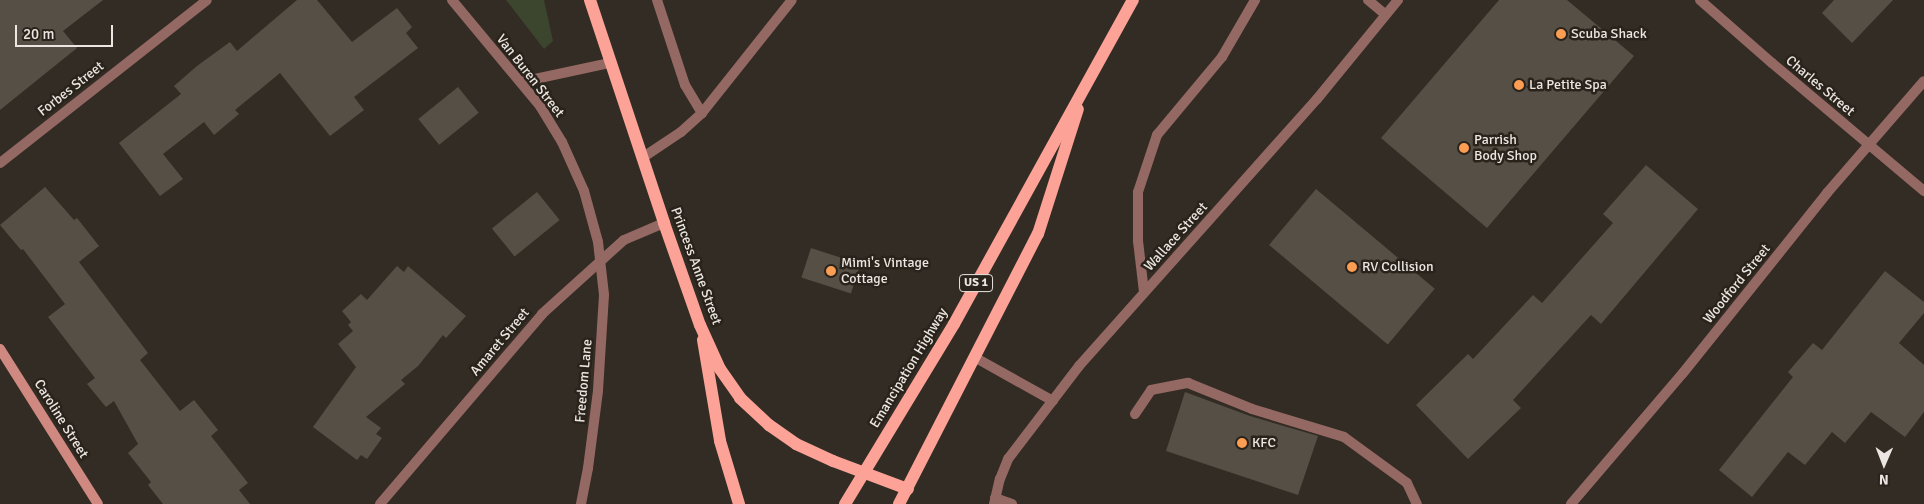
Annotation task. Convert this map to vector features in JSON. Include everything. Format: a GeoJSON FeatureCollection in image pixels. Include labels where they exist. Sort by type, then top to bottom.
{"type":"FeatureCollection","features":[{"type":"Feature","properties":{"kind":"main road","name":"Princess Anne Street"},"geometry":{"type":"LineString","coordinates":[[590,0],[700,325],[725,376],[740,398],[769,425],[796,444],[864,473],[908,489]]}},
{"type":"Feature","properties":{"kind":"main road","name":"Emancipation Highway"},"geometry":{"type":"LineString","coordinates":[[845,504],[954,324],[1133,0]]}},
{"type":"Feature","properties":{"kind":"main road","name":"Emancipation Highway"},"geometry":{"type":"LineString","coordinates":[[899,504],[976,358],[1038,234],[1067,148],[1083,90]]}},
{"type":"Feature","properties":{"kind":"main road"},"geometry":{"type":"LineString","coordinates":[[700,325],[720,441],[739,504]]}},
{"type":"Feature","properties":{"kind":"street","name":"Forbes Street"},"geometry":{"type":"LineString","coordinates":[[0,162],[207,0]]}},
{"type":"Feature","properties":{"kind":"street","name":"Van Buren Street"},"geometry":{"type":"LineString","coordinates":[[452,0],[540,106],[566,150],[584,191],[601,260]]}},
{"type":"Feature","properties":{"kind":"street"},"geometry":{"type":"LineString","coordinates":[[657,0],[685,85],[702,113]]}},
{"type":"Feature","properties":{"kind":"street"},"geometry":{"type":"LineString","coordinates":[[642,158],[681,132],[702,113],[792,0]]}},
{"type":"Feature","properties":{"kind":"street"},"geometry":{"type":"LineString","coordinates":[[1144,292],[1138,241],[1138,192],[1157,135],[1222,56],[1255,0]]}},
{"type":"Feature","properties":{"kind":"street"},"geometry":{"type":"LineString","coordinates":[[1368,0],[1386,15]]}},
{"type":"Feature","properties":{"kind":"street","name":"Wallace Street"},"geometry":{"type":"LineString","coordinates":[[995,501],[1008,460],[1079,366],[1317,99],[1398,0]]}},
{"type":"Feature","properties":{"kind":"street","name":"Charles Street"},"geometry":{"type":"LineString","coordinates":[[1700,0],[1924,191]]}},
{"type":"Feature","properties":{"kind":"street"},"geometry":{"type":"LineString","coordinates":[[520,82],[610,63]]}},
{"type":"Feature","properties":{"kind":"street","name":"Woodford Street"},"geometry":{"type":"LineString","coordinates":[[1571,504],[1684,373],[1827,193],[1924,81]]}},
{"type":"Feature","properties":{"kind":"street","name":"Amaret Street"},"geometry":{"type":"LineString","coordinates":[[380,504],[542,314],[624,240],[664,223]]}},
{"type":"Feature","properties":{"kind":"street","name":"Freedom Lane"},"geometry":{"type":"LineString","coordinates":[[581,504],[588,468],[598,391],[604,295],[601,260]]}},
{"type":"Feature","properties":{"kind":"street","name":"Caroline Street"},"geometry":{"type":"LineString","coordinates":[[0,349],[98,504]]}},
{"type":"Feature","properties":{"kind":"street"},"geometry":{"type":"LineString","coordinates":[[976,358],[1053,401]]}},
{"type":"Feature","properties":{"kind":"street"},"geometry":{"type":"LineString","coordinates":[[1135,414],[1151,390],[1188,383],[1252,409],[1344,436],[1407,483],[1417,504]]}},
{"type":"Feature","properties":{"kind":"street"},"geometry":{"type":"LineString","coordinates":[[995,501],[1012,504]]}},
{"type":"Feature","properties":{"kind":"green space"},"geometry":{"type":"Polygon","coordinates":[[[506,0],[544,0],[553,41],[544,49],[506,0]]]}},
{"type":"Feature","properties":{"kind":"building"},"geometry":{"type":"Polygon","coordinates":[[[0,0],[103,0],[63,31],[77,48],[0,110],[0,0]]]}},
{"type":"Feature","properties":{"kind":"building"},"geometry":{"type":"Polygon","coordinates":[[[297,0],[317,0],[352,42],[397,8],[412,27],[406,33],[418,48],[354,97],[364,110],[330,136],[280,73],[235,110],[239,114],[214,135],[204,122],[163,154],[183,179],[160,196],[119,143],[181,94],[174,86],[197,66],[230,42],[237,51],[297,0]]]}},
{"type":"Feature","properties":{"kind":"building"},"geometry":{"type":"Polygon","coordinates":[[[1499,0],[1567,0],[1634,56],[1487,228],[1381,138],[1499,0]]]}},
{"type":"Feature","properties":{"kind":"building"},"geometry":{"type":"Polygon","coordinates":[[[1834,0],[1893,0],[1852,43],[1822,13],[1834,0]]]}},
{"type":"Feature","properties":{"kind":"building"},"geometry":{"type":"Polygon","coordinates":[[[458,87],[479,113],[439,145],[418,119],[458,87]]]}},
{"type":"Feature","properties":{"kind":"building"},"geometry":{"type":"Polygon","coordinates":[[[1646,165],[1698,209],[1601,324],[1591,315],[1513,400],[1521,408],[1468,459],[1416,405],[1468,354],[1473,359],[1533,295],[1542,303],[1613,223],[1603,214],[1646,165]]]}},
{"type":"Feature","properties":{"kind":"building"},"geometry":{"type":"Polygon","coordinates":[[[45,187],[74,220],[77,218],[99,246],[79,262],[148,353],[140,360],[180,411],[194,400],[218,430],[211,436],[248,483],[239,490],[250,504],[163,504],[148,485],[151,482],[128,453],[138,444],[114,401],[106,407],[87,384],[95,378],[48,317],[65,304],[23,249],[21,250],[0,225],[45,187]]]}},
{"type":"Feature","properties":{"kind":"building","name":"RV Collision"},"geometry":{"type":"Polygon","coordinates":[[[1316,189],[1435,289],[1388,345],[1269,245],[1316,189]]]}},
{"type":"Feature","properties":{"kind":"building"},"geometry":{"type":"Polygon","coordinates":[[[537,192],[560,220],[515,256],[492,229],[537,192]]]}},
{"type":"Feature","properties":{"kind":"building","name":"Mimi's Vintage Cottage"},"geometry":{"type":"Polygon","coordinates":[[[811,248],[860,264],[851,294],[801,277],[811,248]]]}},
{"type":"Feature","properties":{"kind":"building"},"geometry":{"type":"Polygon","coordinates":[[[397,266],[404,272],[408,266],[466,316],[446,338],[443,335],[418,366],[401,380],[405,384],[366,417],[381,428],[376,434],[382,438],[367,459],[361,455],[357,460],[313,427],[356,367],[338,344],[353,331],[348,325],[351,322],[342,311],[361,294],[367,300],[397,266]]]}},
{"type":"Feature","properties":{"kind":"building"},"geometry":{"type":"Polygon","coordinates":[[[1885,271],[1924,302],[1924,313],[1899,343],[1924,365],[1924,412],[1905,437],[1871,412],[1845,443],[1832,432],[1805,465],[1788,452],[1752,497],[1719,470],[1793,377],[1788,372],[1813,343],[1822,350],[1885,271]]]}},
{"type":"Feature","properties":{"kind":"building","name":"KFC"},"geometry":{"type":"Polygon","coordinates":[[[1185,392],[1250,416],[1318,436],[1298,495],[1166,451],[1185,392]]]}},
{"type":"Feature","properties":{"kind":"place","name":"Scuba Shack"},"geometry":{"type":"Point","coordinates":[1561,34]}},
{"type":"Feature","properties":{"kind":"place","name":"La Petite Spa"},"geometry":{"type":"Point","coordinates":[1519,85]}},
{"type":"Feature","properties":{"kind":"place","name":"Parrish Body Shop"},"geometry":{"type":"Point","coordinates":[1464,148]}},
{"type":"Feature","properties":{"kind":"place","name":"RV Collision"},"geometry":{"type":"Point","coordinates":[1352,267]}},
{"type":"Feature","properties":{"kind":"place","name":"Mimi's Vintage Cottage"},"geometry":{"type":"Point","coordinates":[831,271]}},
{"type":"Feature","properties":{"kind":"place","name":"KFC"},"geometry":{"type":"Point","coordinates":[1242,443]}}]}
